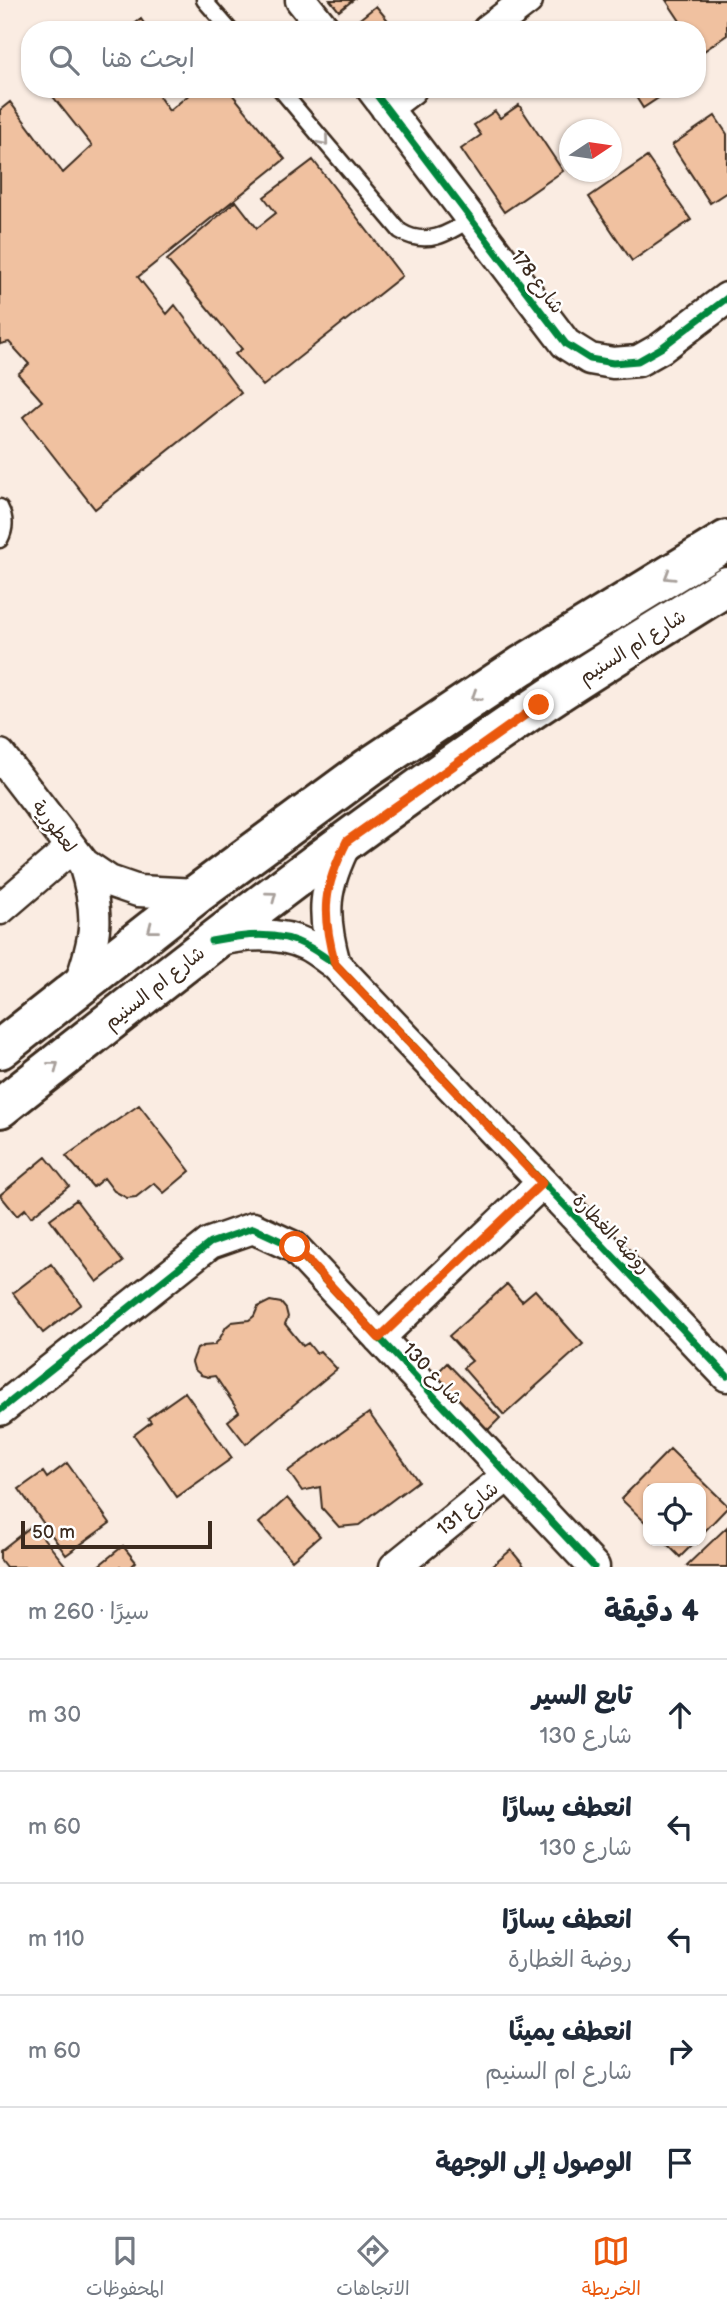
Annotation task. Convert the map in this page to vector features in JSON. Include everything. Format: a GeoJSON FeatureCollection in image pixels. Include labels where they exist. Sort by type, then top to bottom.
{"type":"FeatureCollection","features":[{"type":"Feature","properties":{"kind":"main road","name":"شارع ام السنيم"},"geometry":{"type":"LineString","coordinates":[[0,1049],[197,894],[368,768],[522,666],[727,540]]}},
{"type":"Feature","properties":{"kind":"main road","name":"شارع ام السنيم"},"geometry":{"type":"LineString","coordinates":[[0,1108],[211,941],[347,841],[539,705],[727,586]]}},
{"type":"Feature","properties":{"kind":"street"},"geometry":{"type":"LineString","coordinates":[[302,0],[318,21]]}},
{"type":"Feature","properties":{"kind":"street"},"geometry":{"type":"LineString","coordinates":[[500,21],[527,0]]}},
{"type":"Feature","properties":{"kind":"street","name":"شارع 178"},"geometry":{"type":"LineString","coordinates":[[379,99],[566,344],[590,359],[613,363],[638,361],[661,348],[727,298]]}},
{"type":"Feature","properties":{"kind":"street","name":"لعطورية"},"geometry":{"type":"LineString","coordinates":[[0,755],[78,856],[109,881],[138,891],[197,894]]}},
{"type":"Feature","properties":{"kind":"street","name":"روضة الغطارة"},"geometry":{"type":"LineString","coordinates":[[335,964],[326,933],[326,901],[332,869],[347,841]]}},
{"type":"Feature","properties":{"kind":"street"},"geometry":{"type":"LineString","coordinates":[[0,909],[78,856]]}},
{"type":"Feature","properties":{"kind":"street","name":"لعطورية"},"geometry":{"type":"LineString","coordinates":[[78,856],[94,895],[96,927],[89,959],[79,986]]}},
{"type":"Feature","properties":{"kind":"street","name":"روضة الغطارة"},"geometry":{"type":"LineString","coordinates":[[211,941],[239,936],[273,935],[306,945],[335,964],[727,1376]]}},
{"type":"Feature","properties":{"kind":"street","name":"شارع 130"},"geometry":{"type":"LineString","coordinates":[[379,1338],[542,1183]]}},
{"type":"Feature","properties":{"kind":"street","name":"شارع 130"},"geometry":{"type":"LineString","coordinates":[[0,1410],[210,1243],[253,1228],[295,1247],[594,1567]]}},
{"type":"Feature","properties":{"kind":"street","name":"شارع 131"},"geometry":{"type":"LineString","coordinates":[[395,1567],[507,1476]]}},
{"type":"Feature","properties":{"kind":"lane"},"geometry":{"type":"LineString","coordinates":[[204,0],[222,21]]}},
{"type":"Feature","properties":{"kind":"lane"},"geometry":{"type":"LineString","coordinates":[[288,98],[400,231],[410,237],[433,239],[471,219]]}},
{"type":"Feature","properties":{"kind":"lane"},"geometry":{"type":"LineString","coordinates":[[0,507],[5,526],[0,540]]}},
{"type":"Feature","properties":{"kind":"building"},"geometry":{"type":"Polygon","coordinates":[[[330,0],[353,0],[339,11],[330,0]]]}},
{"type":"Feature","properties":{"kind":"building"},"geometry":{"type":"Polygon","coordinates":[[[666,0],[727,0],[727,35],[706,50],[706,21],[680,21],[666,0]]]}},
{"type":"Feature","properties":{"kind":"building"},"geometry":{"type":"Polygon","coordinates":[[[376,6],[388,21],[357,21],[376,6]]]}},
{"type":"Feature","properties":{"kind":"building"},"geometry":{"type":"Polygon","coordinates":[[[54,98],[160,98],[169,111],[185,98],[235,98],[285,159],[138,277],[167,314],[175,305],[241,393],[95,509],[23,417],[42,401],[18,374],[29,364],[9,342],[0,344],[0,110],[10,102],[63,173],[92,146],[54,98]]]}},
{"type":"Feature","properties":{"kind":"building"},"geometry":{"type":"Polygon","coordinates":[[[637,98],[658,98],[643,108],[637,98]]]}},
{"type":"Feature","properties":{"kind":"building"},"geometry":{"type":"Polygon","coordinates":[[[519,105],[559,165],[559,174],[504,212],[461,149],[481,135],[474,125],[495,111],[500,118],[519,105]]]}},
{"type":"Feature","properties":{"kind":"building"},"geometry":{"type":"Polygon","coordinates":[[[715,116],[727,134],[727,192],[710,203],[672,145],[715,116]]]}},
{"type":"Feature","properties":{"kind":"building"},"geometry":{"type":"Polygon","coordinates":[[[647,157],[691,220],[632,261],[589,197],[611,182],[622,182],[622,174],[647,157]]]}},
{"type":"Feature","properties":{"kind":"building"},"geometry":{"type":"Polygon","coordinates":[[[313,160],[402,276],[263,386],[235,354],[242,349],[167,260],[236,201],[257,228],[276,213],[264,197],[313,160]]]}},
{"type":"Feature","properties":{"kind":"building"},"geometry":{"type":"Polygon","coordinates":[[[139,1105],[190,1171],[164,1193],[154,1183],[136,1197],[127,1198],[114,1191],[104,1178],[93,1187],[66,1156],[139,1105]]]}},
{"type":"Feature","properties":{"kind":"building"},"geometry":{"type":"Polygon","coordinates":[[[46,1157],[69,1186],[31,1217],[25,1209],[17,1216],[0,1195],[46,1157]]]}},
{"type":"Feature","properties":{"kind":"building"},"geometry":{"type":"Polygon","coordinates":[[[76,1200],[123,1262],[97,1282],[50,1219],[76,1200]]]}},
{"type":"Feature","properties":{"kind":"building"},"geometry":{"type":"Polygon","coordinates":[[[51,1264],[81,1304],[43,1333],[13,1293],[51,1264]]]}},
{"type":"Feature","properties":{"kind":"building"},"geometry":{"type":"Polygon","coordinates":[[[507,1284],[522,1301],[535,1290],[583,1344],[504,1415],[463,1368],[472,1361],[449,1336],[507,1284]]]}},
{"type":"Feature","properties":{"kind":"building"},"geometry":{"type":"Polygon","coordinates":[[[270,1301],[281,1303],[286,1309],[288,1317],[285,1324],[303,1346],[308,1343],[316,1353],[320,1351],[337,1369],[246,1444],[228,1421],[239,1412],[215,1376],[201,1375],[194,1369],[192,1362],[197,1349],[214,1345],[232,1322],[249,1320],[258,1307],[270,1301]]]}},
{"type":"Feature","properties":{"kind":"building"},"geometry":{"type":"Polygon","coordinates":[[[447,1363],[500,1418],[488,1430],[435,1375],[447,1363]]]}},
{"type":"Feature","properties":{"kind":"building"},"geometry":{"type":"Polygon","coordinates":[[[185,1392],[232,1458],[177,1497],[134,1435],[151,1422],[148,1418],[185,1392]]]}},
{"type":"Feature","properties":{"kind":"building"},"geometry":{"type":"Polygon","coordinates":[[[369,1413],[418,1481],[359,1525],[339,1527],[322,1508],[320,1487],[302,1491],[288,1471],[369,1413]]]}},
{"type":"Feature","properties":{"kind":"building"},"geometry":{"type":"Polygon","coordinates":[[[670,1449],[705,1483],[643,1483],[643,1520],[621,1499],[670,1449]]]}},
{"type":"Feature","properties":{"kind":"building"},"geometry":{"type":"Polygon","coordinates":[[[67,1463],[110,1523],[66,1555],[19,1489],[43,1472],[47,1478],[67,1463]]]}},
{"type":"Feature","properties":{"kind":"building"},"geometry":{"type":"Polygon","coordinates":[[[706,1484],[727,1505],[706,1530],[706,1484]]]}},
{"type":"Feature","properties":{"kind":"building"},"geometry":{"type":"Polygon","coordinates":[[[287,1498],[320,1536],[292,1560],[259,1523],[287,1498]]]}},
{"type":"Feature","properties":{"kind":"building"},"geometry":{"type":"Polygon","coordinates":[[[33,1525],[65,1565],[6,1567],[0,1559],[0,1551],[33,1525]]]}},
{"type":"Feature","properties":{"kind":"building"},"geometry":{"type":"Polygon","coordinates":[[[727,1527],[727,1567],[687,1565],[727,1527]]]}},
{"type":"Feature","properties":{"kind":"building"},"geometry":{"type":"Polygon","coordinates":[[[123,1546],[136,1562],[131,1567],[97,1567],[123,1546]]]}},
{"type":"Feature","properties":{"kind":"building"},"geometry":{"type":"Polygon","coordinates":[[[669,1546],[691,1546],[680,1557],[669,1546]]]}},
{"type":"Feature","properties":{"kind":"building"},"geometry":{"type":"Polygon","coordinates":[[[511,1550],[525,1567],[492,1566],[511,1550]]]}},
{"type":"Feature","properties":{"kind":"cycle path"},"geometry":{"type":"LineString","coordinates":[[379,98],[566,344],[590,359],[613,363],[638,361],[661,348],[727,298]]}},
{"type":"Feature","properties":{"kind":"cycle path"},"geometry":{"type":"LineString","coordinates":[[211,941],[248,936],[284,938],[307,946],[335,964],[727,1376]]}},
{"type":"Feature","properties":{"kind":"cycle path"},"geometry":{"type":"LineString","coordinates":[[0,1410],[210,1243],[253,1228],[294,1247],[594,1567]]}},
{"type":"Feature","properties":{"kind":"route"},"geometry":{"type":"LineString","coordinates":[[295,1247],[379,1338],[542,1183],[335,964],[326,933],[326,901],[332,869],[347,841],[539,705]]}}]}
